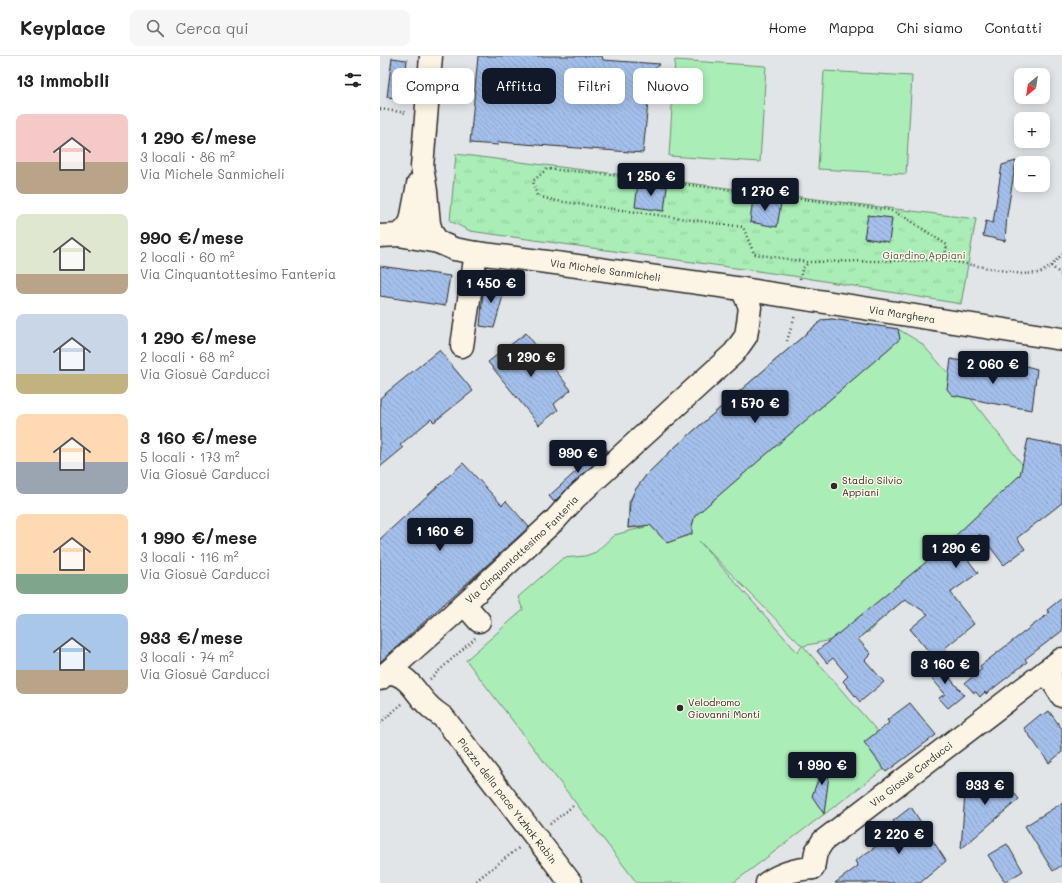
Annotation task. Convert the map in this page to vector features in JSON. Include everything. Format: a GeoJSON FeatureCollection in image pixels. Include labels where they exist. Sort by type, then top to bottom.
{"type":"FeatureCollection","features":[{"type":"Feature","properties":{"kind":"street"},"geometry":{"type":"LineString","coordinates":[[431,56],[422,167],[429,224],[432,233],[438,242]]}},
{"type":"Feature","properties":{"kind":"street","name":"Via Michele Sanmicheli"},"geometry":{"type":"LineString","coordinates":[[389,236],[407,228],[411,221],[422,167]]}},
{"type":"Feature","properties":{"kind":"street","name":"Via Michele Sanmicheli"},"geometry":{"type":"LineString","coordinates":[[389,236],[438,242],[454,249],[476,253],[742,289]]}},
{"type":"Feature","properties":{"kind":"street"},"geometry":{"type":"LineString","coordinates":[[462,346],[476,253]]}},
{"type":"Feature","properties":{"kind":"street","name":"Via Marghera"},"geometry":{"type":"LineString","coordinates":[[742,289],[1062,339]]}},
{"type":"Feature","properties":{"kind":"street","name":"Via Cinquantottesimo Fanteria"},"geometry":{"type":"LineString","coordinates":[[384,676],[556,519],[575,498],[734,354],[746,336],[750,307],[742,289]]}},
{"type":"Feature","properties":{"kind":"street"},"geometry":{"type":"LineString","coordinates":[[464,604],[479,628]]}},
{"type":"Feature","properties":{"kind":"street","name":"Piazza della pace Ytzhak Rabin"},"geometry":{"type":"LineString","coordinates":[[413,650],[416,672],[437,701],[444,718]]}},
{"type":"Feature","properties":{"kind":"street"},"geometry":{"type":"LineString","coordinates":[[1054,665],[1062,696]]}},
{"type":"Feature","properties":{"kind":"street","name":"Via Giosuè Carducci"},"geometry":{"type":"LineString","coordinates":[[767,883],[780,874],[801,869],[816,876],[816,852],[823,841],[1054,665]]}},
{"type":"Feature","properties":{"kind":"street","name":"Piazza della pace Ytzhak Rabin"},"geometry":{"type":"LineString","coordinates":[[384,676],[397,673],[403,677],[411,684],[429,706],[444,718],[571,883]]}},
{"type":"Feature","properties":{"kind":"path"},"geometry":{"type":"LineString","coordinates":[[380,109],[410,114]]}},
{"type":"Feature","properties":{"kind":"path"},"geometry":{"type":"LineString","coordinates":[[944,260],[947,245],[906,218],[890,210],[595,173],[547,169],[532,181],[537,196],[557,201],[743,227],[754,254],[808,262],[944,260],[1022,274],[1040,273],[1050,266],[1062,254]]}},
{"type":"Feature","properties":{"kind":"path"},"geometry":{"type":"LineString","coordinates":[[800,277],[802,269],[808,262]]}},
{"type":"Feature","properties":{"kind":"path"},"geometry":{"type":"LineString","coordinates":[[1050,266],[1062,275]]}},
{"type":"Feature","properties":{"kind":"path"},"geometry":{"type":"LineString","coordinates":[[428,681],[479,628]]}},
{"type":"Feature","properties":{"kind":"path"},"geometry":{"type":"LineString","coordinates":[[380,723],[403,703]]}},
{"type":"Feature","properties":{"kind":"green space"},"geometry":{"type":"Polygon","coordinates":[[[675,60],[766,66],[760,162],[669,156],[672,104],[703,104],[703,68],[674,68],[675,60]]]}},
{"type":"Feature","properties":{"kind":"green space"},"geometry":{"type":"Polygon","coordinates":[[[824,71],[912,76],[906,174],[818,169],[824,71]]]}},
{"type":"Feature","properties":{"kind":"green space","name":"Giardino Appiani"},"geometry":{"type":"Polygon","coordinates":[[[456,154],[976,219],[961,304],[800,277],[470,231],[450,221],[456,154]]]}},
{"type":"Feature","properties":{"kind":"green space"},"geometry":{"type":"Polygon","coordinates":[[[832,319],[898,329],[921,343],[968,395],[1036,482],[916,590],[878,622],[869,632],[803,646],[900,757],[733,883],[637,883],[466,660],[523,610],[518,597],[563,558],[585,556],[596,552],[614,535],[645,527],[628,528],[629,502],[635,490],[647,474],[675,447],[822,320],[832,319]],[[699,541],[798,653],[802,646],[699,541]]]}},
{"type":"Feature","properties":{"kind":"building"},"geometry":{"type":"Polygon","coordinates":[[[478,56],[602,56],[603,60],[660,64],[656,68],[633,68],[633,104],[648,104],[643,153],[498,142],[498,145],[470,143],[478,56]]]}},
{"type":"Feature","properties":{"kind":"building"},"geometry":{"type":"Polygon","coordinates":[[[392,58],[407,60],[406,68],[392,68],[392,98],[387,97],[392,58]]]}},
{"type":"Feature","properties":{"kind":"building"},"geometry":{"type":"Polygon","coordinates":[[[1014,162],[1014,173],[1007,215],[1005,241],[983,236],[986,221],[993,223],[1002,165],[1014,162]]]}},
{"type":"Feature","properties":{"kind":"building"},"geometry":{"type":"Polygon","coordinates":[[[638,183],[667,187],[664,211],[635,207],[638,183]]]}},
{"type":"Feature","properties":{"kind":"building"},"geometry":{"type":"Polygon","coordinates":[[[753,198],[781,203],[777,227],[750,222],[753,198]]]}},
{"type":"Feature","properties":{"kind":"building"},"geometry":{"type":"Polygon","coordinates":[[[868,215],[892,218],[889,242],[864,238],[868,215]]]}},
{"type":"Feature","properties":{"kind":"building"},"geometry":{"type":"Polygon","coordinates":[[[380,266],[450,276],[445,306],[380,296],[380,266]]]}},
{"type":"Feature","properties":{"kind":"building"},"geometry":{"type":"Polygon","coordinates":[[[484,282],[497,283],[504,292],[494,328],[480,326],[484,282]]]}},
{"type":"Feature","properties":{"kind":"building"},"geometry":{"type":"Polygon","coordinates":[[[832,319],[898,329],[900,339],[695,516],[692,526],[692,534],[667,543],[650,525],[628,528],[630,502],[635,490],[647,474],[675,447],[822,320],[832,319]]]}},
{"type":"Feature","properties":{"kind":"building"},"geometry":{"type":"Polygon","coordinates":[[[526,333],[571,390],[554,404],[558,410],[539,425],[488,362],[526,333]]]}},
{"type":"Feature","properties":{"kind":"building"},"geometry":{"type":"Polygon","coordinates":[[[439,350],[473,391],[434,422],[431,419],[400,445],[403,448],[380,467],[380,398],[439,350]]]}},
{"type":"Feature","properties":{"kind":"building"},"geometry":{"type":"Polygon","coordinates":[[[951,359],[972,363],[971,369],[998,374],[999,368],[1016,371],[1018,367],[1026,366],[1037,369],[1032,410],[952,395],[947,389],[951,359]]]}},
{"type":"Feature","properties":{"kind":"building"},"geometry":{"type":"Polygon","coordinates":[[[1028,439],[1062,446],[1062,503],[1017,538],[1025,549],[1004,565],[980,534],[962,552],[978,573],[950,593],[974,624],[945,648],[952,659],[941,666],[910,629],[928,614],[905,599],[858,639],[871,654],[865,660],[884,682],[860,702],[843,681],[848,676],[833,658],[827,663],[817,651],[936,554],[1020,475],[1028,439]]]}},
{"type":"Feature","properties":{"kind":"building"},"geometry":{"type":"Polygon","coordinates":[[[604,446],[608,451],[554,502],[549,496],[604,446]]]}},
{"type":"Feature","properties":{"kind":"building"},"geometry":{"type":"Polygon","coordinates":[[[463,463],[502,505],[506,501],[529,527],[380,662],[380,539],[463,463]]]}},
{"type":"Feature","properties":{"kind":"building"},"geometry":{"type":"Polygon","coordinates":[[[1062,598],[1062,631],[1025,659],[1027,662],[986,694],[985,692],[980,697],[976,692],[974,693],[965,683],[982,669],[980,666],[1049,613],[1047,610],[1062,598]]]}},
{"type":"Feature","properties":{"kind":"building"},"geometry":{"type":"Polygon","coordinates":[[[936,661],[964,695],[948,708],[939,698],[945,694],[925,670],[936,661]]]}},
{"type":"Feature","properties":{"kind":"building"},"geometry":{"type":"Polygon","coordinates":[[[910,703],[936,735],[886,772],[864,742],[889,723],[887,720],[910,703]]]}},
{"type":"Feature","properties":{"kind":"building"},"geometry":{"type":"Polygon","coordinates":[[[1049,711],[1062,729],[1062,752],[1049,763],[1024,728],[1041,714],[1042,716],[1049,711]]]}},
{"type":"Feature","properties":{"kind":"building"},"geometry":{"type":"Polygon","coordinates":[[[826,758],[831,760],[824,814],[812,796],[826,758]]]}},
{"type":"Feature","properties":{"kind":"building"},"geometry":{"type":"Polygon","coordinates":[[[986,775],[1001,777],[1019,799],[961,849],[965,793],[986,775]]]}},
{"type":"Feature","properties":{"kind":"building"},"geometry":{"type":"Polygon","coordinates":[[[1062,803],[1062,865],[1053,871],[1025,826],[1062,803]]]}},
{"type":"Feature","properties":{"kind":"building"},"geometry":{"type":"Polygon","coordinates":[[[911,807],[946,861],[920,883],[835,883],[858,866],[855,861],[878,845],[875,839],[895,825],[893,821],[911,807]]]}},
{"type":"Feature","properties":{"kind":"building"},"geometry":{"type":"Polygon","coordinates":[[[1007,844],[1023,871],[1005,882],[988,855],[1007,844]]]}},
{"type":"Feature","properties":{"kind":"place","name":"Stadio Silvio Appiani"},"geometry":{"type":"Point","coordinates":[834,486]}},
{"type":"Feature","properties":{"kind":"place","name":"Velodromo Giovanni Monti"},"geometry":{"type":"Point","coordinates":[680,708]}}]}
